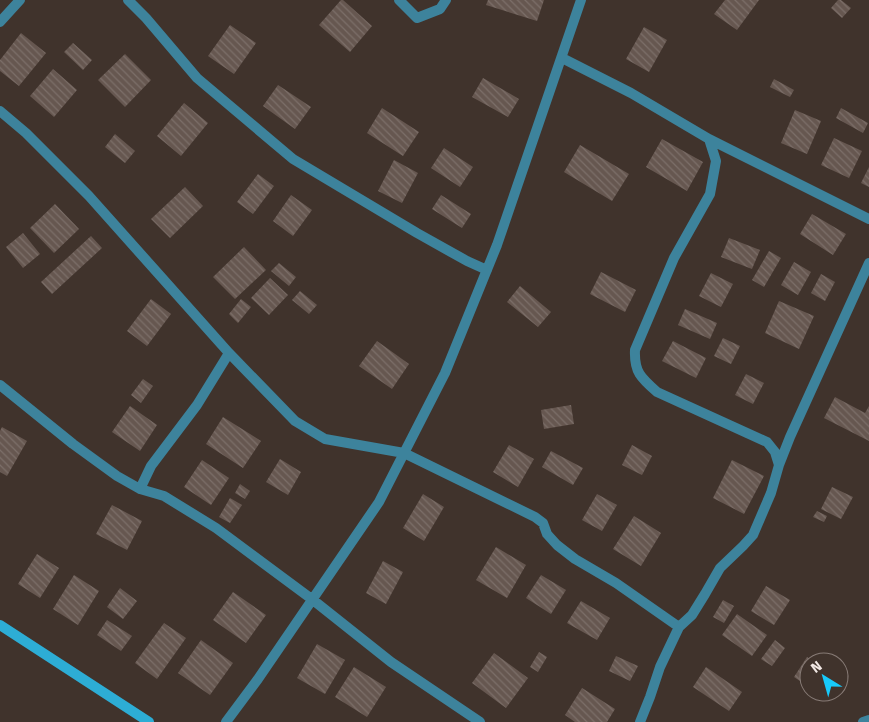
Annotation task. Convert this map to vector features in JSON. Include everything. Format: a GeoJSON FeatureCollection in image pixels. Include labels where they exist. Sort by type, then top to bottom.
{"type":"FeatureCollection","features":[{"type":"Feature","properties":{"kind":"street"},"geometry":{"type":"LineString","coordinates":[[0,22],[20,0]]}},
{"type":"Feature","properties":{"kind":"street"},"geometry":{"type":"LineString","coordinates":[[128,0],[198,78],[293,159],[467,262],[486,270]]}},
{"type":"Feature","properties":{"kind":"street"},"geometry":{"type":"LineString","coordinates":[[398,0],[418,18],[440,9],[446,0]]}},
{"type":"Feature","properties":{"kind":"street"},"geometry":{"type":"LineString","coordinates":[[226,722],[258,680],[379,502],[445,373],[497,245],[581,0]]}},
{"type":"Feature","properties":{"kind":"street"},"geometry":{"type":"LineString","coordinates":[[562,58],[631,93],[709,139],[869,219]]}},
{"type":"Feature","properties":{"kind":"street"},"geometry":{"type":"LineString","coordinates":[[0,112],[26,133],[89,196],[229,353],[296,421],[325,439],[404,453],[535,517],[543,523],[547,534],[557,545],[679,627]]}},
{"type":"Feature","properties":{"kind":"street"},"geometry":{"type":"LineString","coordinates":[[709,139],[716,161],[710,194],[674,258],[635,350],[636,370],[644,381],[657,392],[767,442],[775,452],[779,465]]}},
{"type":"Feature","properties":{"kind":"street"},"geometry":{"type":"LineString","coordinates":[[640,722],[660,667],[679,627],[692,614],[706,594],[720,568],[753,535],[771,493],[790,437],[869,263]]}},
{"type":"Feature","properties":{"kind":"street"},"geometry":{"type":"LineString","coordinates":[[140,489],[151,466],[197,405],[229,353]]}},
{"type":"Feature","properties":{"kind":"street"},"geometry":{"type":"LineString","coordinates":[[0,385],[73,444],[117,476],[140,489],[164,496],[216,528],[391,662],[480,722]]}},
{"type":"Feature","properties":{"kind":"street"},"geometry":{"type":"LineString","coordinates":[[0,625],[149,722]]}},
{"type":"Feature","properties":{"kind":"street"},"geometry":{"type":"LineString","coordinates":[[863,722],[869,720]]}},
{"type":"Feature","properties":{"kind":"building"},"geometry":{"type":"Polygon","coordinates":[[[341,0],[372,26],[350,52],[319,25],[341,0]]]}},
{"type":"Feature","properties":{"kind":"building"},"geometry":{"type":"Polygon","coordinates":[[[488,0],[544,0],[537,21],[486,5],[488,0]]]}},
{"type":"Feature","properties":{"kind":"building"},"geometry":{"type":"Polygon","coordinates":[[[725,0],[759,0],[737,30],[714,14],[725,0]]]}},
{"type":"Feature","properties":{"kind":"building"},"geometry":{"type":"Polygon","coordinates":[[[838,0],[841,0],[851,8],[842,18],[831,8],[838,0]]]}},
{"type":"Feature","properties":{"kind":"building"},"geometry":{"type":"Polygon","coordinates":[[[230,25],[256,43],[234,74],[208,56],[230,25]]]}},
{"type":"Feature","properties":{"kind":"building"},"geometry":{"type":"Polygon","coordinates":[[[644,27],[667,40],[649,72],[626,59],[644,27]]]}},
{"type":"Feature","properties":{"kind":"building"},"geometry":{"type":"Polygon","coordinates":[[[21,33],[46,53],[19,86],[0,71],[0,60],[21,33]]]}},
{"type":"Feature","properties":{"kind":"building"},"geometry":{"type":"Polygon","coordinates":[[[73,43],[92,60],[83,70],[64,52],[73,43]]]}},
{"type":"Feature","properties":{"kind":"building"},"geometry":{"type":"Polygon","coordinates":[[[125,54],[151,80],[125,107],[98,80],[125,54]]]}},
{"type":"Feature","properties":{"kind":"building"},"geometry":{"type":"Polygon","coordinates":[[[53,69],[77,90],[54,117],[30,96],[53,69]]]}},
{"type":"Feature","properties":{"kind":"building"},"geometry":{"type":"Polygon","coordinates":[[[483,78],[519,99],[508,117],[472,97],[483,78]]]}},
{"type":"Feature","properties":{"kind":"building"},"geometry":{"type":"Polygon","coordinates":[[[774,79],[794,90],[790,97],[770,87],[774,79]]]}},
{"type":"Feature","properties":{"kind":"building"},"geometry":{"type":"Polygon","coordinates":[[[278,85],[311,107],[295,129],[263,106],[278,85]]]}},
{"type":"Feature","properties":{"kind":"building"},"geometry":{"type":"Polygon","coordinates":[[[184,103],[208,123],[181,156],[157,136],[184,103]]]}},
{"type":"Feature","properties":{"kind":"building"},"geometry":{"type":"Polygon","coordinates":[[[382,108],[419,132],[403,156],[367,133],[382,108]]]}},
{"type":"Feature","properties":{"kind":"building"},"geometry":{"type":"Polygon","coordinates":[[[841,108],[868,123],[863,133],[836,118],[841,108]]]}},
{"type":"Feature","properties":{"kind":"building"},"geometry":{"type":"Polygon","coordinates":[[[795,110],[821,121],[807,154],[781,143],[795,110]]]}},
{"type":"Feature","properties":{"kind":"building"},"geometry":{"type":"Polygon","coordinates":[[[115,134],[135,151],[125,163],[105,147],[115,134]]]}},
{"type":"Feature","properties":{"kind":"building"},"geometry":{"type":"Polygon","coordinates":[[[834,138],[862,151],[849,178],[821,165],[834,138]]]}},
{"type":"Feature","properties":{"kind":"building"},"geometry":{"type":"Polygon","coordinates":[[[662,139],[703,162],[687,191],[646,167],[662,139]]]}},
{"type":"Feature","properties":{"kind":"building"},"geometry":{"type":"Polygon","coordinates":[[[580,145],[629,174],[612,201],[564,172],[580,145]]]}},
{"type":"Feature","properties":{"kind":"building"},"geometry":{"type":"Polygon","coordinates":[[[444,148],[473,167],[460,187],[431,168],[444,148]]]}},
{"type":"Feature","properties":{"kind":"building"},"geometry":{"type":"Polygon","coordinates":[[[394,160],[418,173],[402,203],[378,191],[394,160]]]}},
{"type":"Feature","properties":{"kind":"building"},"geometry":{"type":"Polygon","coordinates":[[[869,167],[869,187],[861,183],[869,167]]]}},
{"type":"Feature","properties":{"kind":"building"},"geometry":{"type":"Polygon","coordinates":[[[258,174],[274,186],[253,214],[237,202],[258,174]]]}},
{"type":"Feature","properties":{"kind":"building"},"geometry":{"type":"Polygon","coordinates":[[[185,187],[203,206],[170,238],[151,219],[185,187]]]}},
{"type":"Feature","properties":{"kind":"building"},"geometry":{"type":"Polygon","coordinates":[[[291,195],[312,210],[293,236],[273,221],[291,195]]]}},
{"type":"Feature","properties":{"kind":"building"},"geometry":{"type":"Polygon","coordinates":[[[441,195],[471,214],[462,228],[432,209],[441,195]]]}},
{"type":"Feature","properties":{"kind":"building"},"geometry":{"type":"Polygon","coordinates":[[[55,204],[79,229],[54,253],[30,228],[55,204]]]}},
{"type":"Feature","properties":{"kind":"building"},"geometry":{"type":"Polygon","coordinates":[[[812,214],[846,234],[833,255],[800,234],[812,214]]]}},
{"type":"Feature","properties":{"kind":"building"},"geometry":{"type":"Polygon","coordinates":[[[23,233],[40,254],[23,268],[6,247],[23,233]]]}},
{"type":"Feature","properties":{"kind":"building"},"geometry":{"type":"Polygon","coordinates":[[[91,236],[102,248],[52,294],[41,282],[91,236]]]}},
{"type":"Feature","properties":{"kind":"building"},"geometry":{"type":"Polygon","coordinates":[[[729,238],[760,250],[752,269],[721,257],[729,238]]]}},
{"type":"Feature","properties":{"kind":"building"},"geometry":{"type":"Polygon","coordinates":[[[244,247],[266,270],[235,299],[213,277],[244,247]]]}},
{"type":"Feature","properties":{"kind":"building"},"geometry":{"type":"Polygon","coordinates":[[[769,251],[781,258],[764,287],[752,280],[769,251]]]}},
{"type":"Feature","properties":{"kind":"building"},"geometry":{"type":"Polygon","coordinates":[[[794,262],[811,272],[798,295],[781,285],[794,262]]]}},
{"type":"Feature","properties":{"kind":"building"},"geometry":{"type":"Polygon","coordinates":[[[279,263],[296,277],[289,286],[271,271],[279,263]]]}},
{"type":"Feature","properties":{"kind":"building"},"geometry":{"type":"Polygon","coordinates":[[[601,272],[636,290],[625,312],[590,294],[601,272]]]}},
{"type":"Feature","properties":{"kind":"building"},"geometry":{"type":"Polygon","coordinates":[[[711,273],[733,284],[721,307],[699,296],[711,273]]]}},
{"type":"Feature","properties":{"kind":"building"},"geometry":{"type":"Polygon","coordinates":[[[821,274],[835,282],[825,301],[811,293],[821,274]]]}},
{"type":"Feature","properties":{"kind":"building"},"geometry":{"type":"Polygon","coordinates":[[[270,278],[288,295],[269,315],[251,298],[270,278]]]}},
{"type":"Feature","properties":{"kind":"building"},"geometry":{"type":"Polygon","coordinates":[[[520,286],[551,312],[538,327],[507,302],[520,286]]]}},
{"type":"Feature","properties":{"kind":"building"},"geometry":{"type":"Polygon","coordinates":[[[300,291],[317,305],[309,314],[292,300],[300,291]]]}},
{"type":"Feature","properties":{"kind":"building"},"geometry":{"type":"Polygon","coordinates":[[[151,299],[171,314],[147,346],[127,331],[151,299]]]}},
{"type":"Feature","properties":{"kind":"building"},"geometry":{"type":"Polygon","coordinates":[[[241,299],[251,307],[238,323],[229,314],[241,299]]]}},
{"type":"Feature","properties":{"kind":"building"},"geometry":{"type":"Polygon","coordinates":[[[779,301],[814,316],[799,349],[765,333],[779,301]]]}},
{"type":"Feature","properties":{"kind":"building"},"geometry":{"type":"Polygon","coordinates":[[[685,309],[717,323],[710,339],[678,325],[685,309]]]}},
{"type":"Feature","properties":{"kind":"building"},"geometry":{"type":"Polygon","coordinates":[[[723,338],[740,346],[731,364],[714,356],[723,338]]]}},
{"type":"Feature","properties":{"kind":"building"},"geometry":{"type":"Polygon","coordinates":[[[377,341],[409,364],[392,389],[359,366],[377,341]]]}},
{"type":"Feature","properties":{"kind":"building"},"geometry":{"type":"Polygon","coordinates":[[[673,341],[706,358],[696,378],[662,361],[673,341]]]}},
{"type":"Feature","properties":{"kind":"building"},"geometry":{"type":"Polygon","coordinates":[[[746,374],[764,383],[753,404],[735,395],[746,374]]]}},
{"type":"Feature","properties":{"kind":"building"},"geometry":{"type":"Polygon","coordinates":[[[143,379],[153,386],[141,403],[131,395],[143,379]]]}},
{"type":"Feature","properties":{"kind":"building"},"geometry":{"type":"Polygon","coordinates":[[[835,397],[865,413],[869,406],[869,441],[824,418],[835,397]]]}},
{"type":"Feature","properties":{"kind":"building"},"geometry":{"type":"Polygon","coordinates":[[[571,405],[574,424],[544,429],[541,410],[571,405]]]}},
{"type":"Feature","properties":{"kind":"building"},"geometry":{"type":"Polygon","coordinates":[[[130,406],[157,425],[140,451],[112,432],[130,406]]]}},
{"type":"Feature","properties":{"kind":"building"},"geometry":{"type":"Polygon","coordinates":[[[223,417],[261,441],[243,468],[206,444],[223,417]]]}},
{"type":"Feature","properties":{"kind":"building"},"geometry":{"type":"Polygon","coordinates":[[[2,427],[27,441],[7,476],[0,472],[0,431],[2,427]]]}},
{"type":"Feature","properties":{"kind":"building"},"geometry":{"type":"Polygon","coordinates":[[[509,445],[534,459],[518,487],[493,472],[509,445]]]}},
{"type":"Feature","properties":{"kind":"building"},"geometry":{"type":"Polygon","coordinates":[[[632,445],[652,456],[642,475],[622,465],[632,445]]]}},
{"type":"Feature","properties":{"kind":"building"},"geometry":{"type":"Polygon","coordinates":[[[551,451],[583,468],[573,485],[542,467],[551,451]]]}},
{"type":"Feature","properties":{"kind":"building"},"geometry":{"type":"Polygon","coordinates":[[[280,459],[301,472],[288,495],[266,482],[280,459]]]}},
{"type":"Feature","properties":{"kind":"building"},"geometry":{"type":"Polygon","coordinates":[[[202,460],[229,478],[211,505],[184,487],[202,460]]]}},
{"type":"Feature","properties":{"kind":"building"},"geometry":{"type":"Polygon","coordinates":[[[732,460],[764,476],[744,514],[713,498],[732,460]]]}},
{"type":"Feature","properties":{"kind":"building"},"geometry":{"type":"Polygon","coordinates":[[[240,484],[250,491],[245,499],[235,493],[240,484]]]}},
{"type":"Feature","properties":{"kind":"building"},"geometry":{"type":"Polygon","coordinates":[[[832,487],[853,497],[841,519],[821,509],[832,487]]]}},
{"type":"Feature","properties":{"kind":"building"},"geometry":{"type":"Polygon","coordinates":[[[423,494],[444,507],[424,541],[403,528],[423,494]]]}},
{"type":"Feature","properties":{"kind":"building"},"geometry":{"type":"Polygon","coordinates":[[[597,494],[617,505],[602,531],[582,520],[597,494]]]}},
{"type":"Feature","properties":{"kind":"building"},"geometry":{"type":"Polygon","coordinates":[[[230,498],[242,505],[230,523],[219,517],[230,498]]]}},
{"type":"Feature","properties":{"kind":"building"},"geometry":{"type":"Polygon","coordinates":[[[112,505],[142,521],[127,550],[96,534],[112,505]]]}},
{"type":"Feature","properties":{"kind":"building"},"geometry":{"type":"Polygon","coordinates":[[[817,511],[827,516],[824,522],[813,517],[817,511]]]}},
{"type":"Feature","properties":{"kind":"building"},"geometry":{"type":"Polygon","coordinates":[[[634,516],[661,533],[641,566],[613,549],[634,516]]]}},
{"type":"Feature","properties":{"kind":"building"},"geometry":{"type":"Polygon","coordinates":[[[496,547],[526,565],[507,598],[476,580],[496,547]]]}},
{"type":"Feature","properties":{"kind":"building"},"geometry":{"type":"Polygon","coordinates":[[[37,554],[59,568],[40,598],[18,584],[37,554]]]}},
{"type":"Feature","properties":{"kind":"building"},"geometry":{"type":"Polygon","coordinates":[[[383,561],[403,572],[386,604],[366,593],[383,561]]]}},
{"type":"Feature","properties":{"kind":"building"},"geometry":{"type":"Polygon","coordinates":[[[74,575],[99,591],[78,625],[53,609],[74,575]]]}},
{"type":"Feature","properties":{"kind":"building"},"geometry":{"type":"Polygon","coordinates":[[[541,575],[566,590],[551,614],[526,598],[541,575]]]}},
{"type":"Feature","properties":{"kind":"building"},"geometry":{"type":"Polygon","coordinates":[[[766,586],[790,600],[774,625],[751,611],[766,586]]]}},
{"type":"Feature","properties":{"kind":"building"},"geometry":{"type":"Polygon","coordinates":[[[120,588],[137,601],[123,619],[107,607],[120,588]]]}},
{"type":"Feature","properties":{"kind":"building"},"geometry":{"type":"Polygon","coordinates":[[[233,592],[266,615],[246,643],[213,620],[233,592]]]}},
{"type":"Feature","properties":{"kind":"building"},"geometry":{"type":"Polygon","coordinates":[[[723,600],[734,606],[724,623],[713,617],[723,600]]]}},
{"type":"Feature","properties":{"kind":"building"},"geometry":{"type":"Polygon","coordinates":[[[581,601],[610,618],[597,640],[567,623],[581,601]]]}},
{"type":"Feature","properties":{"kind":"building"},"geometry":{"type":"Polygon","coordinates":[[[737,614],[767,635],[752,656],[722,635],[737,614]]]}},
{"type":"Feature","properties":{"kind":"building"},"geometry":{"type":"Polygon","coordinates":[[[107,620],[132,636],[121,651],[97,635],[107,620]]]}},
{"type":"Feature","properties":{"kind":"building"},"geometry":{"type":"Polygon","coordinates":[[[164,623],[186,638],[157,679],[135,663],[164,623]]]}},
{"type":"Feature","properties":{"kind":"building"},"geometry":{"type":"Polygon","coordinates":[[[201,640],[233,663],[210,695],[178,673],[201,640]]]}},
{"type":"Feature","properties":{"kind":"building"},"geometry":{"type":"Polygon","coordinates":[[[775,640],[785,648],[772,666],[761,659],[775,640]]]}},
{"type":"Feature","properties":{"kind":"building"},"geometry":{"type":"Polygon","coordinates":[[[317,644],[345,660],[325,694],[297,678],[317,644]]]}},
{"type":"Feature","properties":{"kind":"building"},"geometry":{"type":"Polygon","coordinates":[[[539,652],[547,657],[538,672],[530,667],[539,652]]]}},
{"type":"Feature","properties":{"kind":"building"},"geometry":{"type":"Polygon","coordinates":[[[494,653],[528,678],[506,708],[472,683],[494,653]]]}},
{"type":"Feature","properties":{"kind":"building"},"geometry":{"type":"Polygon","coordinates":[[[616,656],[638,666],[630,681],[609,671],[616,656]]]}},
{"type":"Feature","properties":{"kind":"building"},"geometry":{"type":"Polygon","coordinates":[[[354,667],[386,687],[367,717],[335,697],[354,667]]]}},
{"type":"Feature","properties":{"kind":"building"},"geometry":{"type":"Polygon","coordinates":[[[706,667],[742,692],[729,711],[693,687],[706,667]]]}},
{"type":"Feature","properties":{"kind":"building"},"geometry":{"type":"Polygon","coordinates":[[[799,669],[799,680],[794,677],[799,669]]]}},
{"type":"Feature","properties":{"kind":"building"},"geometry":{"type":"Polygon","coordinates":[[[582,688],[615,709],[607,722],[575,722],[565,715],[582,688]]]}}]}
